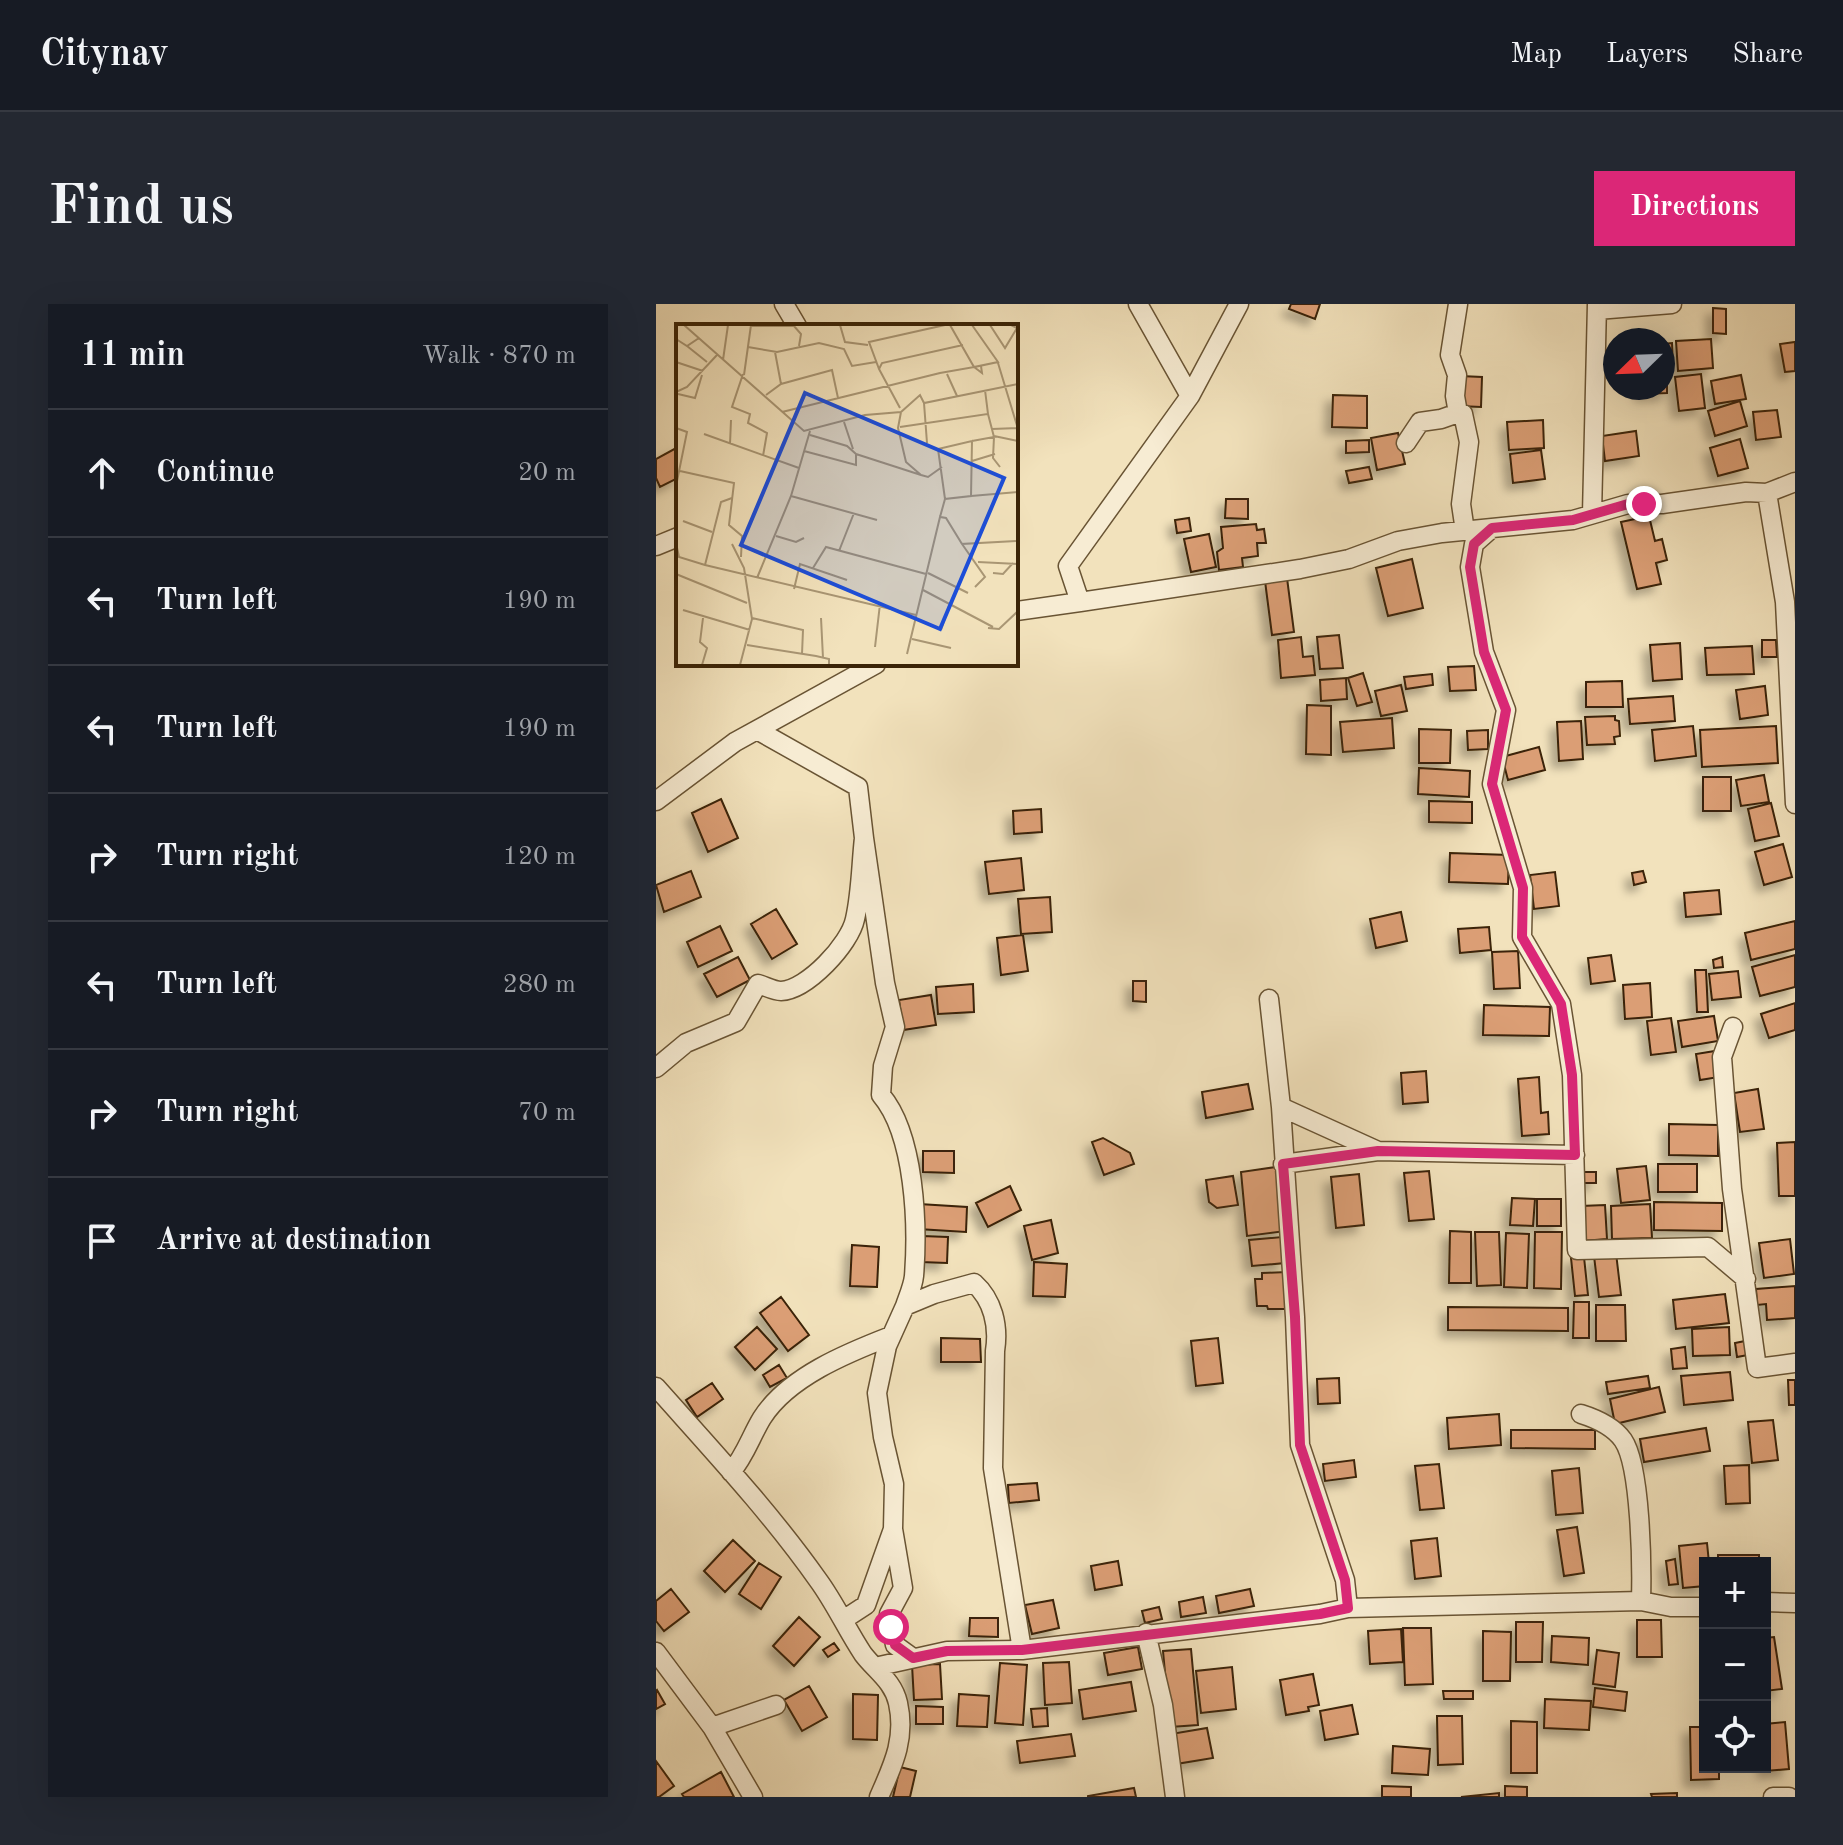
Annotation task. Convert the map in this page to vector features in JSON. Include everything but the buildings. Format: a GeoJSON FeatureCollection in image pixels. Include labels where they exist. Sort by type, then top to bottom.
{"type":"FeatureCollection","features":[{"type":"Feature","properties":{"kind":"street"},"geometry":{"type":"LineString","coordinates":[[784,304],[796,324]]}},
{"type":"Feature","properties":{"kind":"street"},"geometry":{"type":"LineString","coordinates":[[1138,304],[1190,396]]}},
{"type":"Feature","properties":{"kind":"street"},"geometry":{"type":"LineString","coordinates":[[1080,602],[1068,566],[1190,396],[1239,304]]}},
{"type":"Feature","properties":{"kind":"street"},"geometry":{"type":"LineString","coordinates":[[1458,304],[1450,355],[1457,375],[1455,396],[1458,413]]}},
{"type":"Feature","properties":{"kind":"street"},"geometry":{"type":"LineString","coordinates":[[1592,514],[1597,307],[1672,304]]}},
{"type":"Feature","properties":{"kind":"street"},"geometry":{"type":"LineString","coordinates":[[1406,443],[1420,422],[1463,414],[1469,442],[1461,504],[1465,531]]}},
{"type":"Feature","properties":{"kind":"street"},"geometry":{"type":"LineString","coordinates":[[1018,611],[1300,569],[1349,559],[1398,541],[1573,520],[1628,504],[1662,504],[1746,492],[1767,493],[1795,482]]}},
{"type":"Feature","properties":{"kind":"street"},"geometry":{"type":"LineString","coordinates":[[1767,493],[1785,602],[1795,804]]}},
{"type":"Feature","properties":{"kind":"street"},"geometry":{"type":"LineString","coordinates":[[1492,528],[1474,544],[1470,567],[1484,652],[1506,710],[1492,784],[1523,888],[1522,937],[1561,1004],[1572,1075],[1577,1250],[1708,1247],[1746,1279]]}},
{"type":"Feature","properties":{"kind":"street"},"geometry":{"type":"LineString","coordinates":[[656,546],[676,538]]}},
{"type":"Feature","properties":{"kind":"street"},"geometry":{"type":"LineString","coordinates":[[656,801],[735,742],[872,666]]}},
{"type":"Feature","properties":{"kind":"street"},"geometry":{"type":"LineString","coordinates":[[757,730],[858,787],[885,983],[895,1027],[883,1066],[881,1095],[889,1104],[903,1139],[911,1188],[914,1279],[887,1346],[877,1393],[894,1484],[893,1529],[903,1588],[889,1614],[895,1645],[913,1658]]}},
{"type":"Feature","properties":{"kind":"street"},"geometry":{"type":"LineString","coordinates":[[656,1068],[686,1043],[736,1022],[758,984],[780,991],[799,987],[818,973],[855,923],[864,838]]}},
{"type":"Feature","properties":{"kind":"street"},"geometry":{"type":"LineString","coordinates":[[1269,999],[1281,1107],[1300,1445],[1345,1580],[1348,1608]]}},
{"type":"Feature","properties":{"kind":"street"},"geometry":{"type":"LineString","coordinates":[[1733,1027],[1722,1057],[1732,1189],[1757,1368],[1795,1363]]}},
{"type":"Feature","properties":{"kind":"street"},"geometry":{"type":"LineString","coordinates":[[1281,1107],[1378,1151]]}},
{"type":"Feature","properties":{"kind":"street"},"geometry":{"type":"LineString","coordinates":[[1283,1164],[1378,1151],[1575,1155]]}},
{"type":"Feature","properties":{"kind":"street"},"geometry":{"type":"LineString","coordinates":[[905,1306],[974,1283],[987,1294],[998,1333],[993,1468],[1022,1650]]}},
{"type":"Feature","properties":{"kind":"street"},"geometry":{"type":"LineString","coordinates":[[731,1472],[741,1460],[763,1417],[785,1392],[841,1355],[891,1336]]}},
{"type":"Feature","properties":{"kind":"street"},"geometry":{"type":"LineString","coordinates":[[656,1387],[731,1472],[819,1581],[864,1655],[891,1685],[901,1731],[897,1759],[879,1797]]}},
{"type":"Feature","properties":{"kind":"street"},"geometry":{"type":"LineString","coordinates":[[1581,1414],[1608,1426],[1622,1439],[1628,1451],[1639,1534],[1641,1601]]}},
{"type":"Feature","properties":{"kind":"street"},"geometry":{"type":"LineString","coordinates":[[843,1620],[866,1605],[893,1529]]}},
{"type":"Feature","properties":{"kind":"street"},"geometry":{"type":"LineString","coordinates":[[875,1667],[947,1651],[1022,1650],[1348,1608],[1641,1601],[1671,1607],[1699,1607]]}},
{"type":"Feature","properties":{"kind":"street"},"geometry":{"type":"LineString","coordinates":[[1771,1602],[1795,1603]]}},
{"type":"Feature","properties":{"kind":"street"},"geometry":{"type":"LineString","coordinates":[[1146,1633],[1163,1705],[1175,1797]]}},
{"type":"Feature","properties":{"kind":"street"},"geometry":{"type":"LineString","coordinates":[[656,1652],[712,1727],[753,1797]]}},
{"type":"Feature","properties":{"kind":"street"},"geometry":{"type":"LineString","coordinates":[[712,1727],[776,1705]]}},
{"type":"Feature","properties":{"kind":"street"},"geometry":{"type":"LineString","coordinates":[[1773,1797],[1789,1797]]}},
{"type":"Feature","properties":{"kind":"route"},"geometry":{"type":"LineString","coordinates":[[891,1627],[895,1645],[913,1658],[980,1648],[1022,1650],[1348,1608],[1345,1580],[1306,1455],[1300,1445],[1295,1317],[1283,1164],[1378,1151],[1575,1155],[1572,1075],[1561,1004],[1522,937],[1523,888],[1492,784],[1506,710],[1484,652],[1470,567],[1474,544],[1492,528],[1573,520],[1628,504],[1644,504]]}}]}
